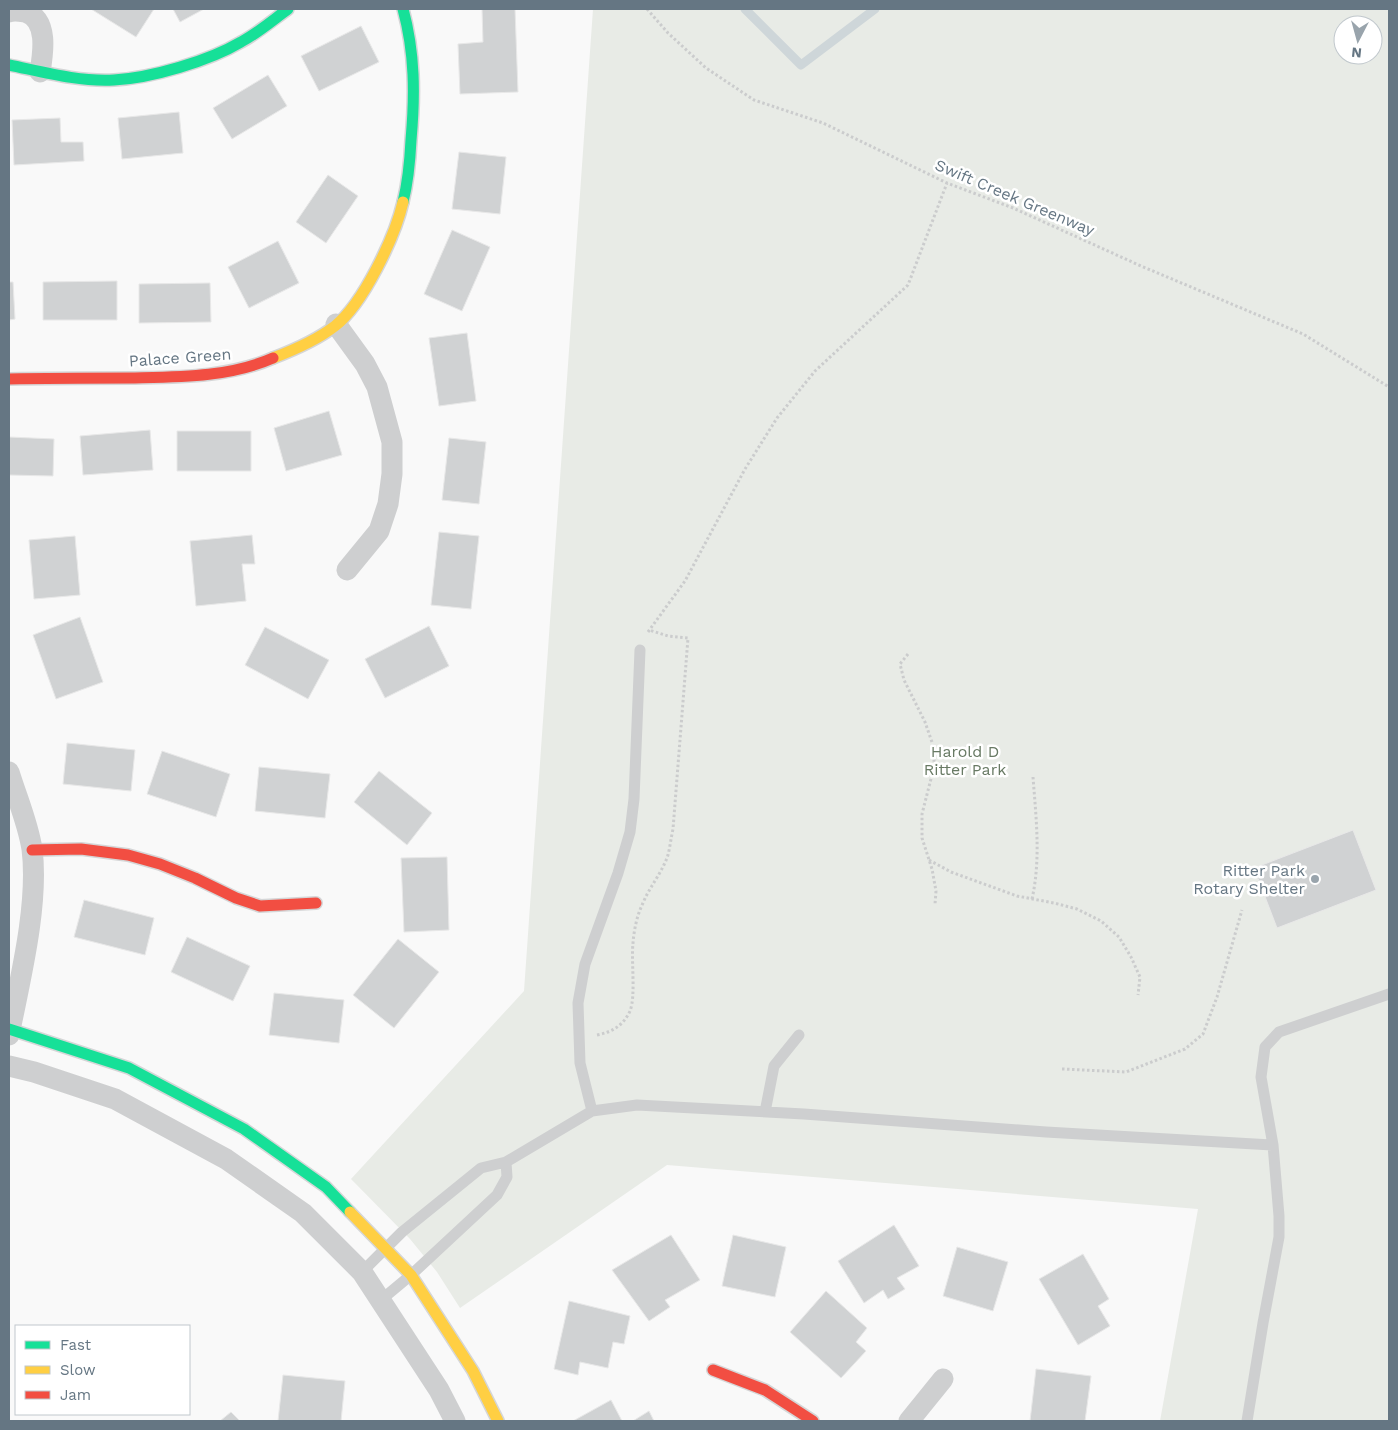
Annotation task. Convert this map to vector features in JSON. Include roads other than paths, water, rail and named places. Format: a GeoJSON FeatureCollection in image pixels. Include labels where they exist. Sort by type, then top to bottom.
{"type":"FeatureCollection","features":[{"type":"Feature","properties":{"kind":"street"},"geometry":{"type":"LineString","coordinates":[[9,65],[74,78],[114,80],[157,74],[210,56],[242,42],[288,9]]}},
{"type":"Feature","properties":{"kind":"street","name":"Palace Green"},"geometry":{"type":"LineString","coordinates":[[9,379],[163,377],[207,375],[243,369],[304,345],[336,324],[365,287],[381,261],[395,234],[402,208],[409,166],[414,88],[413,55],[408,24],[403,9]]}},
{"type":"Feature","properties":{"kind":"street"},"geometry":{"type":"LineString","coordinates":[[9,12],[26,13],[35,18],[44,37],[40,72]]}},
{"type":"Feature","properties":{"kind":"street"},"geometry":{"type":"LineString","coordinates":[[336,324],[365,364],[377,387],[392,442],[392,474],[388,504],[379,531],[347,570]]}},
{"type":"Feature","properties":{"kind":"street"},"geometry":{"type":"LineString","coordinates":[[9,772],[27,827],[32,850],[32,900],[9,1031],[129,1068],[244,1129],[326,1187],[411,1275],[473,1370],[498,1421]]}},
{"type":"Feature","properties":{"kind":"street"},"geometry":{"type":"LineString","coordinates":[[32,850],[81,849],[128,855],[160,864],[195,878],[236,898],[260,906],[316,903]]}},
{"type":"Feature","properties":{"kind":"street"},"geometry":{"type":"LineString","coordinates":[[9,1066],[34,1072],[115,1099],[226,1159],[304,1213],[362,1272],[439,1390],[455,1421]]}},
{"type":"Feature","properties":{"kind":"street"},"geometry":{"type":"LineString","coordinates":[[713,1370],[765,1390],[813,1421]]}},
{"type":"Feature","properties":{"kind":"street"},"geometry":{"type":"LineString","coordinates":[[909,1421],[943,1379]]}},
{"type":"Feature","properties":{"kind":"lane"},"geometry":{"type":"LineString","coordinates":[[592,1111],[580,1063],[578,1003],[585,964],[618,873],[630,832],[634,799],[640,650]]}},
{"type":"Feature","properties":{"kind":"lane"},"geometry":{"type":"LineString","coordinates":[[1247,1421],[1279,1237],[1274,1144],[1261,1077],[1265,1047],[1279,1032],[1389,994]]}},
{"type":"Feature","properties":{"kind":"lane"},"geometry":{"type":"LineString","coordinates":[[765,1112],[774,1066],[799,1035]]}},
{"type":"Feature","properties":{"kind":"lane"},"geometry":{"type":"LineString","coordinates":[[362,1272],[402,1232],[481,1168],[506,1162],[592,1111],[637,1105],[1046,1132],[1274,1144]]}},
{"type":"Feature","properties":{"kind":"lane"},"geometry":{"type":"LineString","coordinates":[[381,1300],[411,1275],[497,1195],[507,1177],[506,1162]]}},
{"type":"Feature","properties":{"kind":"waterway"},"geometry":{"type":"LineString","coordinates":[[745,9],[801,65],[875,9]]}},
{"type":"Feature","properties":{"kind":"place","name":"Ritter Park Rotary Shelter"},"geometry":{"type":"Point","coordinates":[1315,879]}},
{"type":"Feature","properties":{"kind":"park label","name":"Harold D Ritter Park"},"geometry":{"type":"Point","coordinates":[965,760]}}]}
